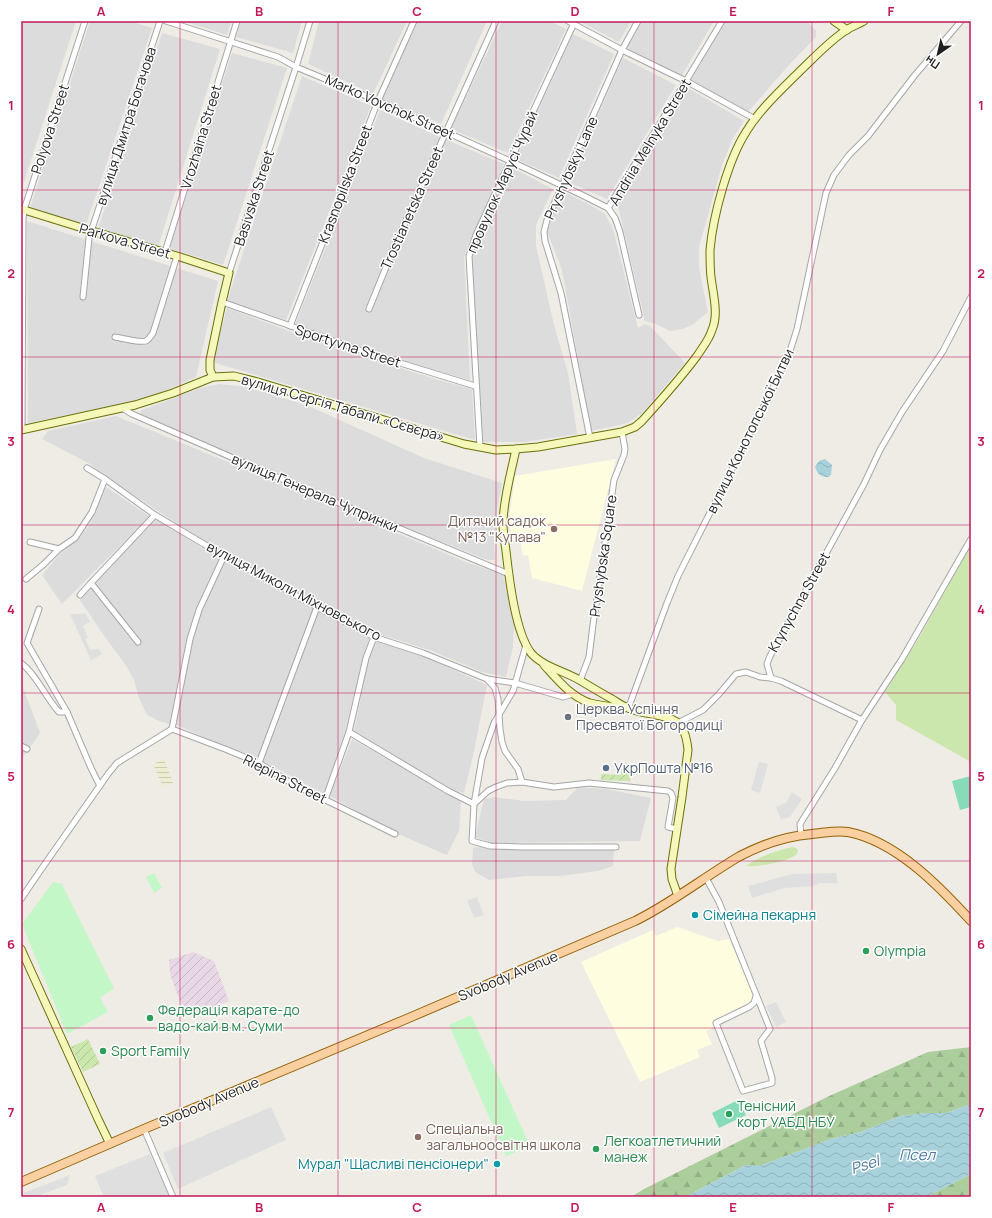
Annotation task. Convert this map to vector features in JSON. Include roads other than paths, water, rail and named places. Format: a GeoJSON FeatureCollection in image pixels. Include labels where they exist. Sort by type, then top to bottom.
{"type":"FeatureCollection","features":[{"type":"Feature","properties":{"kind":"main road","name":"Svobody Avenue"},"geometry":{"type":"LineString","coordinates":[[21,1182],[566,951],[645,916],[741,856],[776,841],[801,835],[832,832],[858,834],[878,843],[910,862],[971,921]]}},
{"type":"Feature","properties":{"kind":"street","name":"Polyova Street"},"geometry":{"type":"LineString","coordinates":[[22,430],[22,209],[85,21]]}},
{"type":"Feature","properties":{"kind":"street","name":"вулиця Дмитра Богачова"},"geometry":{"type":"LineString","coordinates":[[83,297],[89,238],[160,21]]}},
{"type":"Feature","properties":{"kind":"street","name":"Marko Vovchok Street"},"geometry":{"type":"LineString","coordinates":[[166,21],[278,57],[296,67],[378,101],[510,161],[608,208]]}},
{"type":"Feature","properties":{"kind":"street","name":"Vrozhaina Street"},"geometry":{"type":"LineString","coordinates":[[165,252],[237,21]]}},
{"type":"Feature","properties":{"kind":"street","name":"Basivska Street"},"geometry":{"type":"LineString","coordinates":[[213,377],[210,370],[210,360],[229,273],[310,21]]}},
{"type":"Feature","properties":{"kind":"street","name":"Krasnopilska Street"},"geometry":{"type":"LineString","coordinates":[[290,326],[378,101],[414,21]]}},
{"type":"Feature","properties":{"kind":"street","name":"Trostianetska Street"},"geometry":{"type":"LineString","coordinates":[[369,309],[395,245],[496,21]]}},
{"type":"Feature","properties":{"kind":"street"},"geometry":{"type":"LineString","coordinates":[[568,21],[575,23],[622,50],[686,81],[755,119]]}},
{"type":"Feature","properties":{"kind":"street","name":"Pryshybskyi Lane"},"geometry":{"type":"LineString","coordinates":[[590,438],[561,293],[544,241],[544,232],[547,220],[622,50],[638,21]]}},
{"type":"Feature","properties":{"kind":"street","name":"Andriia Melnyka Street"},"geometry":{"type":"LineString","coordinates":[[639,315],[620,232],[615,218],[608,208],[722,21]]}},
{"type":"Feature","properties":{"kind":"street"},"geometry":{"type":"LineString","coordinates":[[834,21],[847,30]]}},
{"type":"Feature","properties":{"kind":"street","name":"вулиця Сергія Табали «Сєвєра»"},"geometry":{"type":"LineString","coordinates":[[22,430],[153,400],[213,377],[228,376],[245,378],[464,444],[496,450],[516,449],[590,438],[622,432],[635,427],[642,421],[687,369],[713,330],[715,309],[710,266],[711,243],[722,193],[732,161],[741,140],[755,119],[828,44],[847,30],[864,21]]}},
{"type":"Feature","properties":{"kind":"street","name":"вулиця Конотопської Битви"},"geometry":{"type":"LineString","coordinates":[[628,709],[678,576],[770,395],[790,351],[797,329],[829,184],[848,155],[868,136],[915,75],[961,21]]}},
{"type":"Feature","properties":{"kind":"street","name":"провулок Марусі Чурай"},"geometry":{"type":"LineString","coordinates":[[480,447],[475,386],[469,256],[476,235],[575,23]]}},
{"type":"Feature","properties":{"kind":"street","name":"Parkova Street"},"geometry":{"type":"LineString","coordinates":[[22,209],[229,273]]}},
{"type":"Feature","properties":{"kind":"street"},"geometry":{"type":"LineString","coordinates":[[115,337],[142,342],[150,338],[153,333],[177,256]]}},
{"type":"Feature","properties":{"kind":"street","name":"Krynychna Street"},"geometry":{"type":"LineString","coordinates":[[770,678],[768,664],[770,656],[864,484],[880,450],[902,412],[943,350],[971,297]]}},
{"type":"Feature","properties":{"kind":"street","name":"Sportyvna Street"},"geometry":{"type":"LineString","coordinates":[[222,302],[371,354],[475,386]]}},
{"type":"Feature","properties":{"kind":"street","name":"вулиця Генерала Чупринки"},"geometry":{"type":"LineString","coordinates":[[122,408],[132,414],[292,484],[509,574]]}},
{"type":"Feature","properties":{"kind":"street","name":"Pryshybska Square"},"geometry":{"type":"LineString","coordinates":[[580,681],[591,649],[593,625],[614,480],[624,455],[625,445],[622,432]]}},
{"type":"Feature","properties":{"kind":"street"},"geometry":{"type":"LineString","coordinates":[[516,449],[506,494],[503,523],[509,574],[518,623],[526,645],[565,688],[573,694],[588,702],[598,705],[662,716],[678,723],[686,735],[688,750],[671,874],[678,896]]}},
{"type":"Feature","properties":{"kind":"street","name":"вулиця Миколи Міхновського"},"geometry":{"type":"LineString","coordinates":[[87,468],[155,515],[224,556],[374,637],[424,653],[487,679],[515,683],[564,697],[573,694]]}},
{"type":"Feature","properties":{"kind":"street"},"geometry":{"type":"LineString","coordinates":[[26,579],[59,549],[75,538],[92,512],[105,479]]}},
{"type":"Feature","properties":{"kind":"street"},"geometry":{"type":"LineString","coordinates":[[80,595],[155,515]]}},
{"type":"Feature","properties":{"kind":"street"},"geometry":{"type":"LineString","coordinates":[[801,835],[800,824],[835,768],[862,720],[902,660],[971,539]]}},
{"type":"Feature","properties":{"kind":"street"},"geometry":{"type":"LineString","coordinates":[[30,542],[59,549]]}},
{"type":"Feature","properties":{"kind":"street"},"geometry":{"type":"LineString","coordinates":[[21,899],[117,763],[172,729],[190,640],[199,610],[224,556]]}},
{"type":"Feature","properties":{"kind":"street"},"geometry":{"type":"LineString","coordinates":[[91,583],[138,642]]}},
{"type":"Feature","properties":{"kind":"street"},"geometry":{"type":"LineString","coordinates":[[259,763],[317,607]]}},
{"type":"Feature","properties":{"kind":"street"},"geometry":{"type":"LineString","coordinates":[[39,609],[27,643],[67,712],[100,786]]}},
{"type":"Feature","properties":{"kind":"street"},"geometry":{"type":"LineString","coordinates":[[325,800],[349,732],[366,658],[374,637]]}},
{"type":"Feature","properties":{"kind":"street"},"geometry":{"type":"LineString","coordinates":[[526,645],[510,698],[489,734],[482,758],[474,804],[472,840],[490,846],[616,847]]}},
{"type":"Feature","properties":{"kind":"street"},"geometry":{"type":"LineString","coordinates":[[541,662],[580,681],[593,690],[628,709]]}},
{"type":"Feature","properties":{"kind":"street"},"geometry":{"type":"LineString","coordinates":[[21,663],[27,668],[59,712],[67,712]]}},
{"type":"Feature","properties":{"kind":"street"},"geometry":{"type":"LineString","coordinates":[[678,723],[703,710],[736,674],[746,672],[781,682],[862,720]]}},
{"type":"Feature","properties":{"kind":"street"},"geometry":{"type":"LineString","coordinates":[[487,679],[495,688],[498,699],[503,746],[518,769],[522,782]]}},
{"type":"Feature","properties":{"kind":"street","name":"Riepina Street"},"geometry":{"type":"LineString","coordinates":[[172,729],[259,763],[291,783],[395,834]]}},
{"type":"Feature","properties":{"kind":"street"},"geometry":{"type":"LineString","coordinates":[[349,732],[448,791],[474,804]]}},
{"type":"Feature","properties":{"kind":"street"},"geometry":{"type":"LineString","coordinates":[[21,746],[27,749]]}},
{"type":"Feature","properties":{"kind":"street"},"geometry":{"type":"LineString","coordinates":[[474,804],[488,791],[507,783],[522,782],[554,787],[589,783],[668,791],[671,793],[673,798],[668,827],[677,829]]}},
{"type":"Feature","properties":{"kind":"street"},"geometry":{"type":"LineString","coordinates":[[706,878],[719,902],[770,1029],[761,1041],[772,1078],[772,1084],[743,1091],[716,1023],[749,1007],[754,1003],[756,996]]}},
{"type":"Feature","properties":{"kind":"street"},"geometry":{"type":"LineString","coordinates":[[21,949],[110,1144]]}},
{"type":"Feature","properties":{"kind":"street"},"geometry":{"type":"LineString","coordinates":[[144,1129],[173,1197]]}},
{"type":"Feature","properties":{"kind":"water"},"geometry":{"type":"Polygon","coordinates":[[[825,459],[832,465],[831,475],[828,477],[823,477],[820,475],[815,467],[819,461],[825,459]]]}},
{"type":"Feature","properties":{"kind":"water","name":"Псел"},"geometry":{"type":"Polygon","coordinates":[[[971,1104],[971,1174],[926,1197],[685,1197],[746,1165],[759,1166],[831,1139],[861,1132],[900,1116],[925,1113],[946,1113],[971,1104]]]}},
{"type":"Feature","properties":{"kind":"place","name":"Дитячий садок №13 \"Купава\""},"geometry":{"type":"Point","coordinates":[554,529]}},
{"type":"Feature","properties":{"kind":"place","name":"Церква Успіння Пресвятої Богородиці"},"geometry":{"type":"Point","coordinates":[568,717]}},
{"type":"Feature","properties":{"kind":"place","name":"УкрПошта №16"},"geometry":{"type":"Point","coordinates":[606,768]}},
{"type":"Feature","properties":{"kind":"place","name":"Сімейна пекарня"},"geometry":{"type":"Point","coordinates":[695,915]}},
{"type":"Feature","properties":{"kind":"place","name":"Olympia"},"geometry":{"type":"Point","coordinates":[866,951]}},
{"type":"Feature","properties":{"kind":"place","name":"Федерація карате-до вадо-кай в м. Суми"},"geometry":{"type":"Point","coordinates":[150,1018]}},
{"type":"Feature","properties":{"kind":"place","name":"Sport Family"},"geometry":{"type":"Point","coordinates":[103,1051]}},
{"type":"Feature","properties":{"kind":"place","name":"Тенісний корт УАБД НБУ"},"geometry":{"type":"Point","coordinates":[729,1114]}},
{"type":"Feature","properties":{"kind":"place","name":"Спеціальна загальноосвітня школа"},"geometry":{"type":"Point","coordinates":[418,1137]}},
{"type":"Feature","properties":{"kind":"place","name":"Легкоатлетичний манеж"},"geometry":{"type":"Point","coordinates":[596,1149]}},
{"type":"Feature","properties":{"kind":"place","name":"Мурал \"Щасливі пенсіонери\""},"geometry":{"type":"Point","coordinates":[497,1164]}},
{"type":"Feature","properties":{"kind":"water label","name":"Psel"},"geometry":{"type":"Point","coordinates":[865,1165]}}]}
